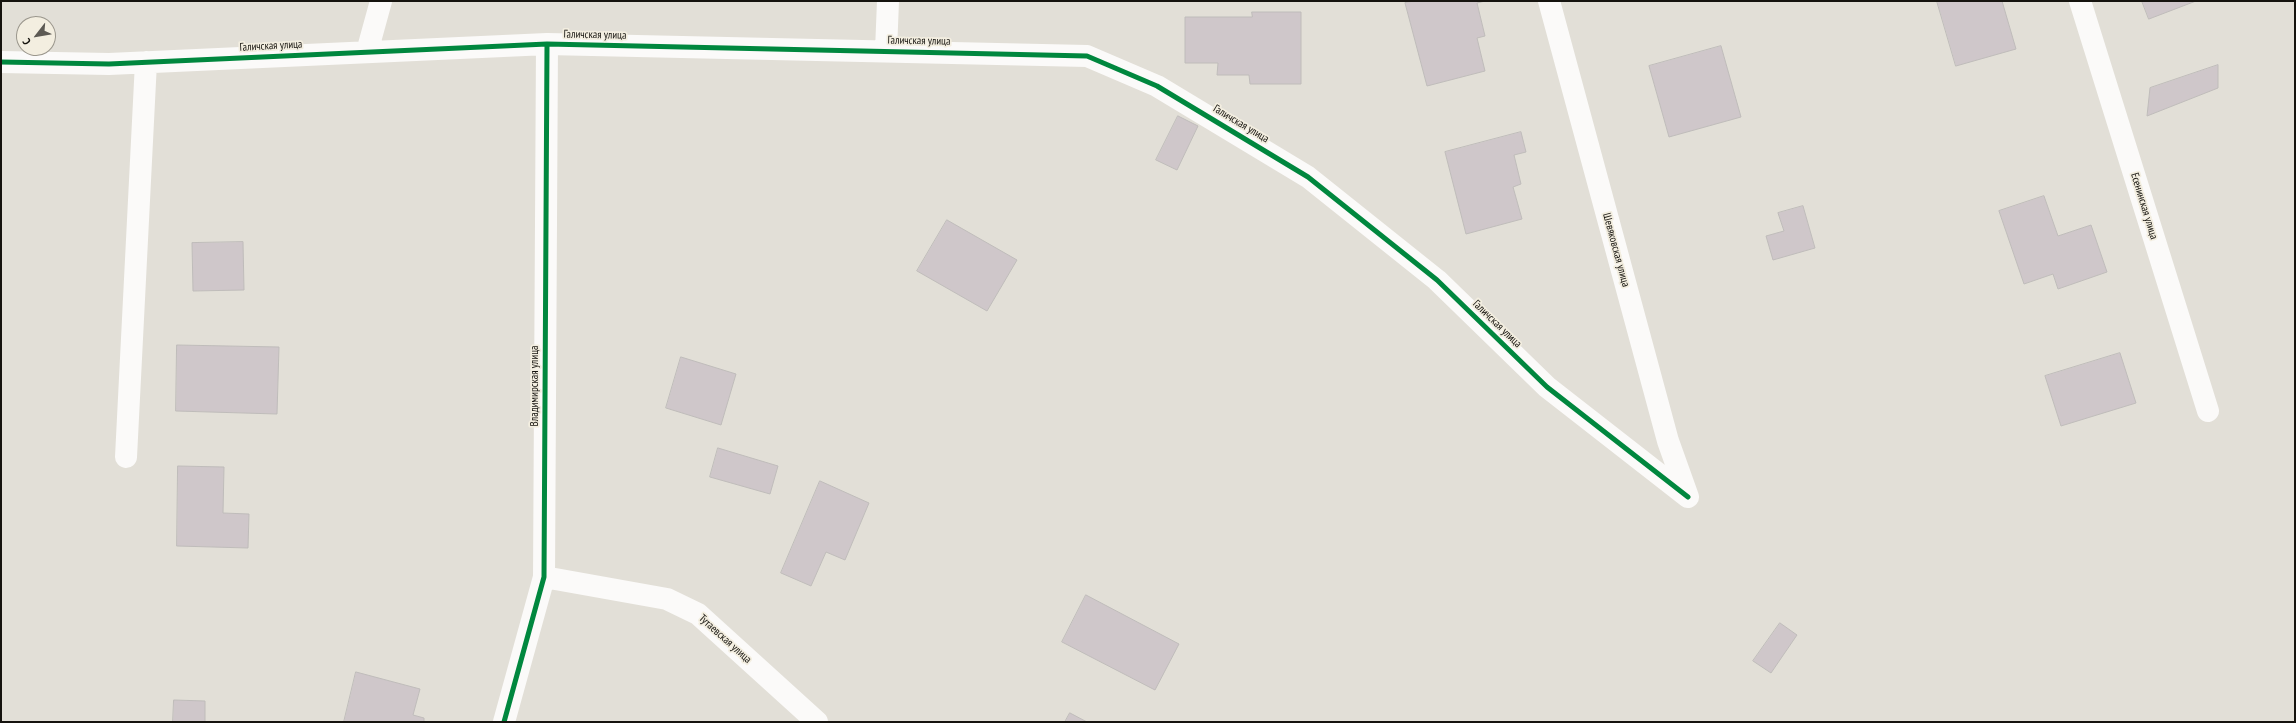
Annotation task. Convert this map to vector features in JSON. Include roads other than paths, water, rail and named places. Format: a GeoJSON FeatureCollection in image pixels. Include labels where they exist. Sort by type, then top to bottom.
{"type":"FeatureCollection","features":[{"type":"Feature","properties":{"kind":"street"},"geometry":{"type":"LineString","coordinates":[[367,52],[381,1]]}},
{"type":"Feature","properties":{"kind":"street"},"geometry":{"type":"LineString","coordinates":[[886,50],[888,1]]}},
{"type":"Feature","properties":{"kind":"street","name":"Шевяковская улица"},"geometry":{"type":"LineString","coordinates":[[1549,1],[1668,441],[1688,497]]}},
{"type":"Feature","properties":{"kind":"street","name":"Есенинская улица"},"geometry":{"type":"LineString","coordinates":[[2080,1],[2208,411]]}},
{"type":"Feature","properties":{"kind":"street","name":"Галичская улица"},"geometry":{"type":"LineString","coordinates":[[1,62],[109,64],[546,44],[886,50],[1087,56],[1157,86],[1308,176],[1437,280],[1547,387],[1688,497]]}},
{"type":"Feature","properties":{"kind":"street","name":"Владимирская улица"},"geometry":{"type":"LineString","coordinates":[[504,722],[544,577],[546,44]]}},
{"type":"Feature","properties":{"kind":"street"},"geometry":{"type":"LineString","coordinates":[[126,457],[146,62]]}},
{"type":"Feature","properties":{"kind":"street","name":"Тутаевская улица"},"geometry":{"type":"LineString","coordinates":[[544,577],[667,599],[698,614],[817,722]]}}]}
